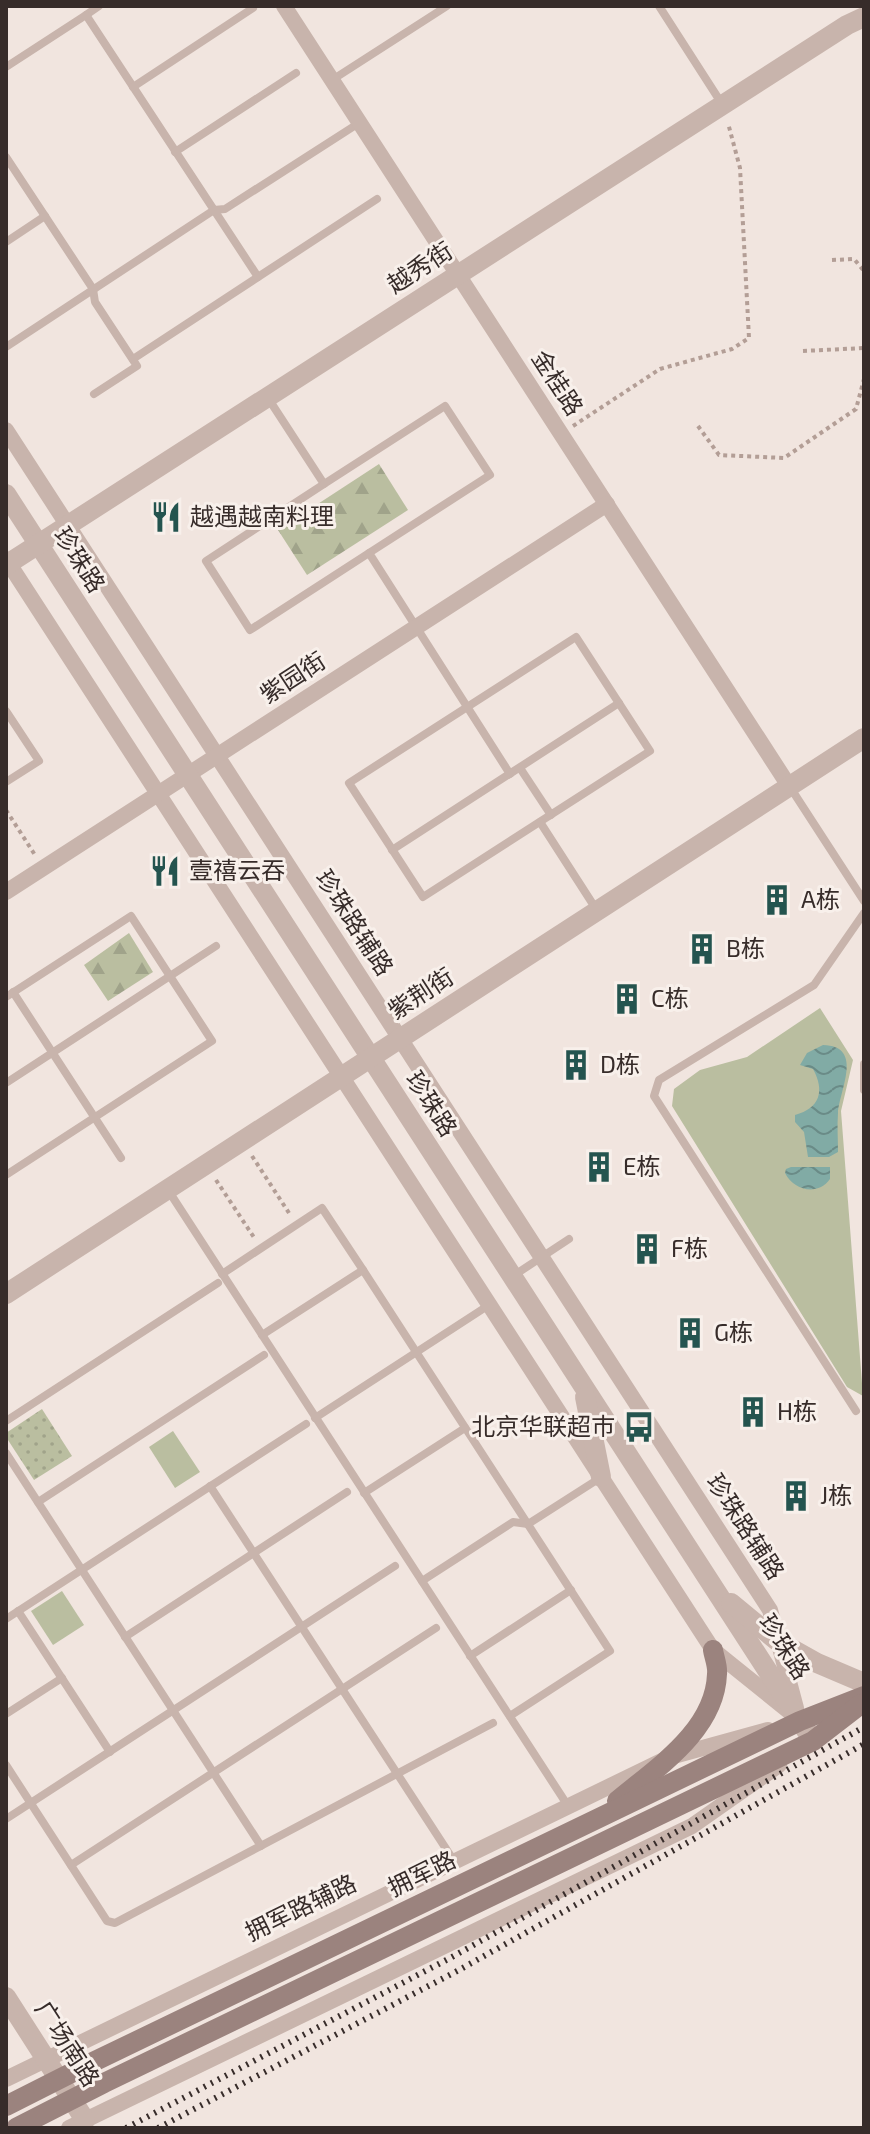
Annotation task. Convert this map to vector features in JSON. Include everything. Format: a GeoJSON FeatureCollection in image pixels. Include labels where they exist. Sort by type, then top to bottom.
{"type":"FeatureCollection","features":[{"type":"Feature","properties":{"kind":"main road"},"geometry":{"type":"LineString","coordinates":[[594,1820],[670,1757],[711,1706],[718,1673],[713,1650]]}},
{"type":"Feature","properties":{"kind":"main road","name":"拥军路"},"geometry":{"type":"LineString","coordinates":[[6,2106],[800,1721],[864,1696]]}},
{"type":"Feature","properties":{"kind":"main road","name":"拥军路"},"geometry":{"type":"LineString","coordinates":[[16,2128],[813,1741],[864,1702]]}},
{"type":"Feature","properties":{"kind":"street","name":"金桂路"},"geometry":{"type":"LineString","coordinates":[[284,6],[789,786]]}},
{"type":"Feature","properties":{"kind":"street","name":"越秀街"},"geometry":{"type":"LineString","coordinates":[[7,562],[864,17]]}},
{"type":"Feature","properties":{"kind":"street","name":"珍珠路辅路"},"geometry":{"type":"LineString","coordinates":[[6,430],[770,1610],[800,1721]]}},
{"type":"Feature","properties":{"kind":"street","name":"珍珠路"},"geometry":{"type":"LineString","coordinates":[[6,494],[813,1741]]}},
{"type":"Feature","properties":{"kind":"street","name":"紫园街"},"geometry":{"type":"LineString","coordinates":[[6,892],[607,504]]}},
{"type":"Feature","properties":{"kind":"street"},"geometry":{"type":"LineString","coordinates":[[7,562],[713,1650],[800,1721]]}},
{"type":"Feature","properties":{"kind":"street","name":"紫荆街"},"geometry":{"type":"LineString","coordinates":[[6,1294],[864,738]]}},
{"type":"Feature","properties":{"kind":"street"},"geometry":{"type":"LineString","coordinates":[[583,1385],[601,1477]]}},
{"type":"Feature","properties":{"kind":"street"},"geometry":{"type":"LineString","coordinates":[[715,1589],[776,1640],[817,1663],[864,1683]]}},
{"type":"Feature","properties":{"kind":"street","name":"拥军路辅路"},"geometry":{"type":"LineString","coordinates":[[6,2079],[670,1757],[800,1721]]}},
{"type":"Feature","properties":{"kind":"street"},"geometry":{"type":"LineString","coordinates":[[81,2125],[692,1826],[813,1741]]}},
{"type":"Feature","properties":{"kind":"street","name":"广场南路"},"geometry":{"type":"LineString","coordinates":[[6,1997],[72,2099],[81,2125]]}},
{"type":"Feature","properties":{"kind":"lane"},"geometry":{"type":"LineString","coordinates":[[6,67],[99,6]]}},
{"type":"Feature","properties":{"kind":"lane"},"geometry":{"type":"LineString","coordinates":[[332,80],[447,6]]}},
{"type":"Feature","properties":{"kind":"lane"},"geometry":{"type":"LineString","coordinates":[[659,6],[723,105]]}},
{"type":"Feature","properties":{"kind":"lane"},"geometry":{"type":"LineString","coordinates":[[133,87],[253,8]]}},
{"type":"Feature","properties":{"kind":"lane"},"geometry":{"type":"LineString","coordinates":[[86,15],[258,277]]}},
{"type":"Feature","properties":{"kind":"lane"},"geometry":{"type":"LineString","coordinates":[[175,152],[296,73]]}},
{"type":"Feature","properties":{"kind":"lane"},"geometry":{"type":"LineString","coordinates":[[6,347],[214,210],[225,209],[359,122]]}},
{"type":"Feature","properties":{"kind":"lane"},"geometry":{"type":"LineString","coordinates":[[6,157],[93,289],[95,302],[137,366],[94,394]]}},
{"type":"Feature","properties":{"kind":"lane"},"geometry":{"type":"LineString","coordinates":[[133,359],[377,199]]}},
{"type":"Feature","properties":{"kind":"lane"},"geometry":{"type":"LineString","coordinates":[[6,242],[45,216]]}},
{"type":"Feature","properties":{"kind":"lane"},"geometry":{"type":"LineString","coordinates":[[268,397],[324,484]]}},
{"type":"Feature","properties":{"kind":"lane"},"geometry":{"type":"LineString","coordinates":[[445,406],[490,475],[369,553],[250,630],[206,561],[445,406]]}},
{"type":"Feature","properties":{"kind":"lane"},"geometry":{"type":"LineString","coordinates":[[369,553],[510,774]]}},
{"type":"Feature","properties":{"kind":"lane"},"geometry":{"type":"LineString","coordinates":[[576,637],[650,751],[423,897],[349,783],[467,707],[576,637]]}},
{"type":"Feature","properties":{"kind":"lane"},"geometry":{"type":"LineString","coordinates":[[392,850],[619,703]]}},
{"type":"Feature","properties":{"kind":"lane"},"geometry":{"type":"LineString","coordinates":[[6,711],[39,761],[6,782]]}},
{"type":"Feature","properties":{"kind":"lane"},"geometry":{"type":"LineString","coordinates":[[520,768],[551,815]]}},
{"type":"Feature","properties":{"kind":"lane"},"geometry":{"type":"LineString","coordinates":[[789,786],[864,901]]}},
{"type":"Feature","properties":{"kind":"lane"},"geometry":{"type":"LineString","coordinates":[[540,822],[597,911]]}},
{"type":"Feature","properties":{"kind":"lane"},"geometry":{"type":"LineString","coordinates":[[856,1411],[654,1096],[659,1080],[814,985],[864,913]]}},
{"type":"Feature","properties":{"kind":"lane"},"geometry":{"type":"LineString","coordinates":[[6,1175],[95,1117],[212,1041],[131,916],[9,993],[53,1053],[95,1117],[121,1158]]}},
{"type":"Feature","properties":{"kind":"lane"},"geometry":{"type":"LineString","coordinates":[[6,1083],[216,946]]}},
{"type":"Feature","properties":{"kind":"lane"},"geometry":{"type":"LineString","coordinates":[[864,1064],[864,1090]]}},
{"type":"Feature","properties":{"kind":"lane"},"geometry":{"type":"LineString","coordinates":[[167,1190],[220,1278],[262,1335],[568,1806]]}},
{"type":"Feature","properties":{"kind":"lane"},"geometry":{"type":"LineString","coordinates":[[6,1421],[322,1208],[610,1651],[510,1716]]}},
{"type":"Feature","properties":{"kind":"lane"},"geometry":{"type":"LineString","coordinates":[[512,1276],[569,1239]]}},
{"type":"Feature","properties":{"kind":"lane"},"geometry":{"type":"LineString","coordinates":[[262,1335],[363,1270]]}},
{"type":"Feature","properties":{"kind":"lane"},"geometry":{"type":"LineString","coordinates":[[315,1418],[489,1304]]}},
{"type":"Feature","properties":{"kind":"lane"},"geometry":{"type":"LineString","coordinates":[[38,1502],[264,1355]]}},
{"type":"Feature","properties":{"kind":"lane"},"geometry":{"type":"LineString","coordinates":[[6,1619],[306,1424]]}},
{"type":"Feature","properties":{"kind":"lane"},"geometry":{"type":"LineString","coordinates":[[364,1493],[465,1428]]}},
{"type":"Feature","properties":{"kind":"lane"},"geometry":{"type":"LineString","coordinates":[[6,1453],[261,1846]]}},
{"type":"Feature","properties":{"kind":"lane"},"geometry":{"type":"LineString","coordinates":[[422,1581],[513,1522],[528,1524],[601,1477]]}},
{"type":"Feature","properties":{"kind":"lane"},"geometry":{"type":"LineString","coordinates":[[210,1486],[454,1861]]}},
{"type":"Feature","properties":{"kind":"lane"},"geometry":{"type":"LineString","coordinates":[[125,1637],[347,1492]]}},
{"type":"Feature","properties":{"kind":"lane"},"geometry":{"type":"LineString","coordinates":[[6,1819],[395,1566]]}},
{"type":"Feature","properties":{"kind":"lane"},"geometry":{"type":"LineString","coordinates":[[470,1656],[571,1590]]}},
{"type":"Feature","properties":{"kind":"lane"},"geometry":{"type":"LineString","coordinates":[[18,1611],[110,1752]]}},
{"type":"Feature","properties":{"kind":"lane"},"geometry":{"type":"LineString","coordinates":[[71,1865],[436,1628]]}},
{"type":"Feature","properties":{"kind":"lane"},"geometry":{"type":"LineString","coordinates":[[6,1714],[62,1678]]}},
{"type":"Feature","properties":{"kind":"lane"},"geometry":{"type":"LineString","coordinates":[[6,1765],[107,1921],[115,1923],[493,1723]]}},
{"type":"Feature","properties":{"kind":"path"},"geometry":{"type":"LineString","coordinates":[[561,434],[660,369],[732,349],[749,338],[740,168],[723,105]]}},
{"type":"Feature","properties":{"kind":"path"},"geometry":{"type":"LineString","coordinates":[[832,260],[854,259],[864,271]]}},
{"type":"Feature","properties":{"kind":"path"},"geometry":{"type":"LineString","coordinates":[[803,351],[864,348]]}},
{"type":"Feature","properties":{"kind":"path"},"geometry":{"type":"LineString","coordinates":[[698,426],[719,455],[784,458],[856,409],[864,379]]}},
{"type":"Feature","properties":{"kind":"path"},"geometry":{"type":"LineString","coordinates":[[6,810],[44,867]]}},
{"type":"Feature","properties":{"kind":"path"},"geometry":{"type":"LineString","coordinates":[[242,1141],[297,1225]]}},
{"type":"Feature","properties":{"kind":"path"},"geometry":{"type":"LineString","coordinates":[[206,1164],[261,1248]]}},
{"type":"Feature","properties":{"kind":"green space"},"geometry":{"type":"Polygon","coordinates":[[[379,464],[408,510],[307,575],[278,530],[379,464]]]}},
{"type":"Feature","properties":{"kind":"green space"},"geometry":{"type":"Polygon","coordinates":[[[129,933],[153,972],[108,1001],[84,965],[129,933]]]}},
{"type":"Feature","properties":{"kind":"green space"},"geometry":{"type":"Polygon","coordinates":[[[820,1008],[853,1060],[841,1111],[863,1396],[847,1387],[672,1106],[674,1089],[700,1070],[747,1057],[820,1008]]]}},
{"type":"Feature","properties":{"kind":"green space"},"geometry":{"type":"Polygon","coordinates":[[[42,1409],[72,1456],[34,1480],[6,1433],[42,1409]]]}},
{"type":"Feature","properties":{"kind":"green space"},"geometry":{"type":"Polygon","coordinates":[[[173,1431],[200,1472],[175,1488],[149,1447],[173,1431]]]}},
{"type":"Feature","properties":{"kind":"green space"},"geometry":{"type":"Polygon","coordinates":[[[62,1591],[84,1625],[53,1645],[31,1611],[62,1591]]]}},
{"type":"Feature","properties":{"kind":"water"},"geometry":{"type":"Polygon","coordinates":[[[823,1045],[835,1047],[843,1053],[846,1061],[838,1113],[838,1152],[829,1157],[808,1157],[804,1132],[795,1122],[795,1115],[815,1103],[819,1084],[813,1069],[800,1065],[807,1053],[823,1045]]]}},
{"type":"Feature","properties":{"kind":"water"},"geometry":{"type":"Polygon","coordinates":[[[791,1167],[830,1167],[830,1179],[819,1188],[806,1189],[789,1179],[785,1173],[791,1167]]]}},
{"type":"Feature","properties":{"kind":"railway"},"geometry":{"type":"LineString","coordinates":[[126,2128],[452,1957],[864,1727]]}},
{"type":"Feature","properties":{"kind":"railway"},"geometry":{"type":"LineString","coordinates":[[158,2128],[459,1970],[864,1744]]}},
{"type":"Feature","properties":{"kind":"place","name":"越遇越南料理"},"geometry":{"type":"Point","coordinates":[166,517]}},
{"type":"Feature","properties":{"kind":"place","name":"壹禧云吞"},"geometry":{"type":"Point","coordinates":[165,871]}},
{"type":"Feature","properties":{"kind":"place","name":"A栋"},"geometry":{"type":"Point","coordinates":[777,900]}},
{"type":"Feature","properties":{"kind":"place","name":"B栋"},"geometry":{"type":"Point","coordinates":[702,949]}},
{"type":"Feature","properties":{"kind":"place","name":"C栋"},"geometry":{"type":"Point","coordinates":[627,999]}},
{"type":"Feature","properties":{"kind":"place","name":"D栋"},"geometry":{"type":"Point","coordinates":[576,1065]}},
{"type":"Feature","properties":{"kind":"place","name":"E栋"},"geometry":{"type":"Point","coordinates":[599,1167]}},
{"type":"Feature","properties":{"kind":"place","name":"F栋"},"geometry":{"type":"Point","coordinates":[647,1249]}},
{"type":"Feature","properties":{"kind":"place","name":"G栋"},"geometry":{"type":"Point","coordinates":[690,1333]}},
{"type":"Feature","properties":{"kind":"place","name":"H栋"},"geometry":{"type":"Point","coordinates":[753,1412]}},
{"type":"Feature","properties":{"kind":"place","name":"北京华联超巿"},"geometry":{"type":"Point","coordinates":[639,1427]}},
{"type":"Feature","properties":{"kind":"place","name":"J栋"},"geometry":{"type":"Point","coordinates":[796,1496]}}]}
